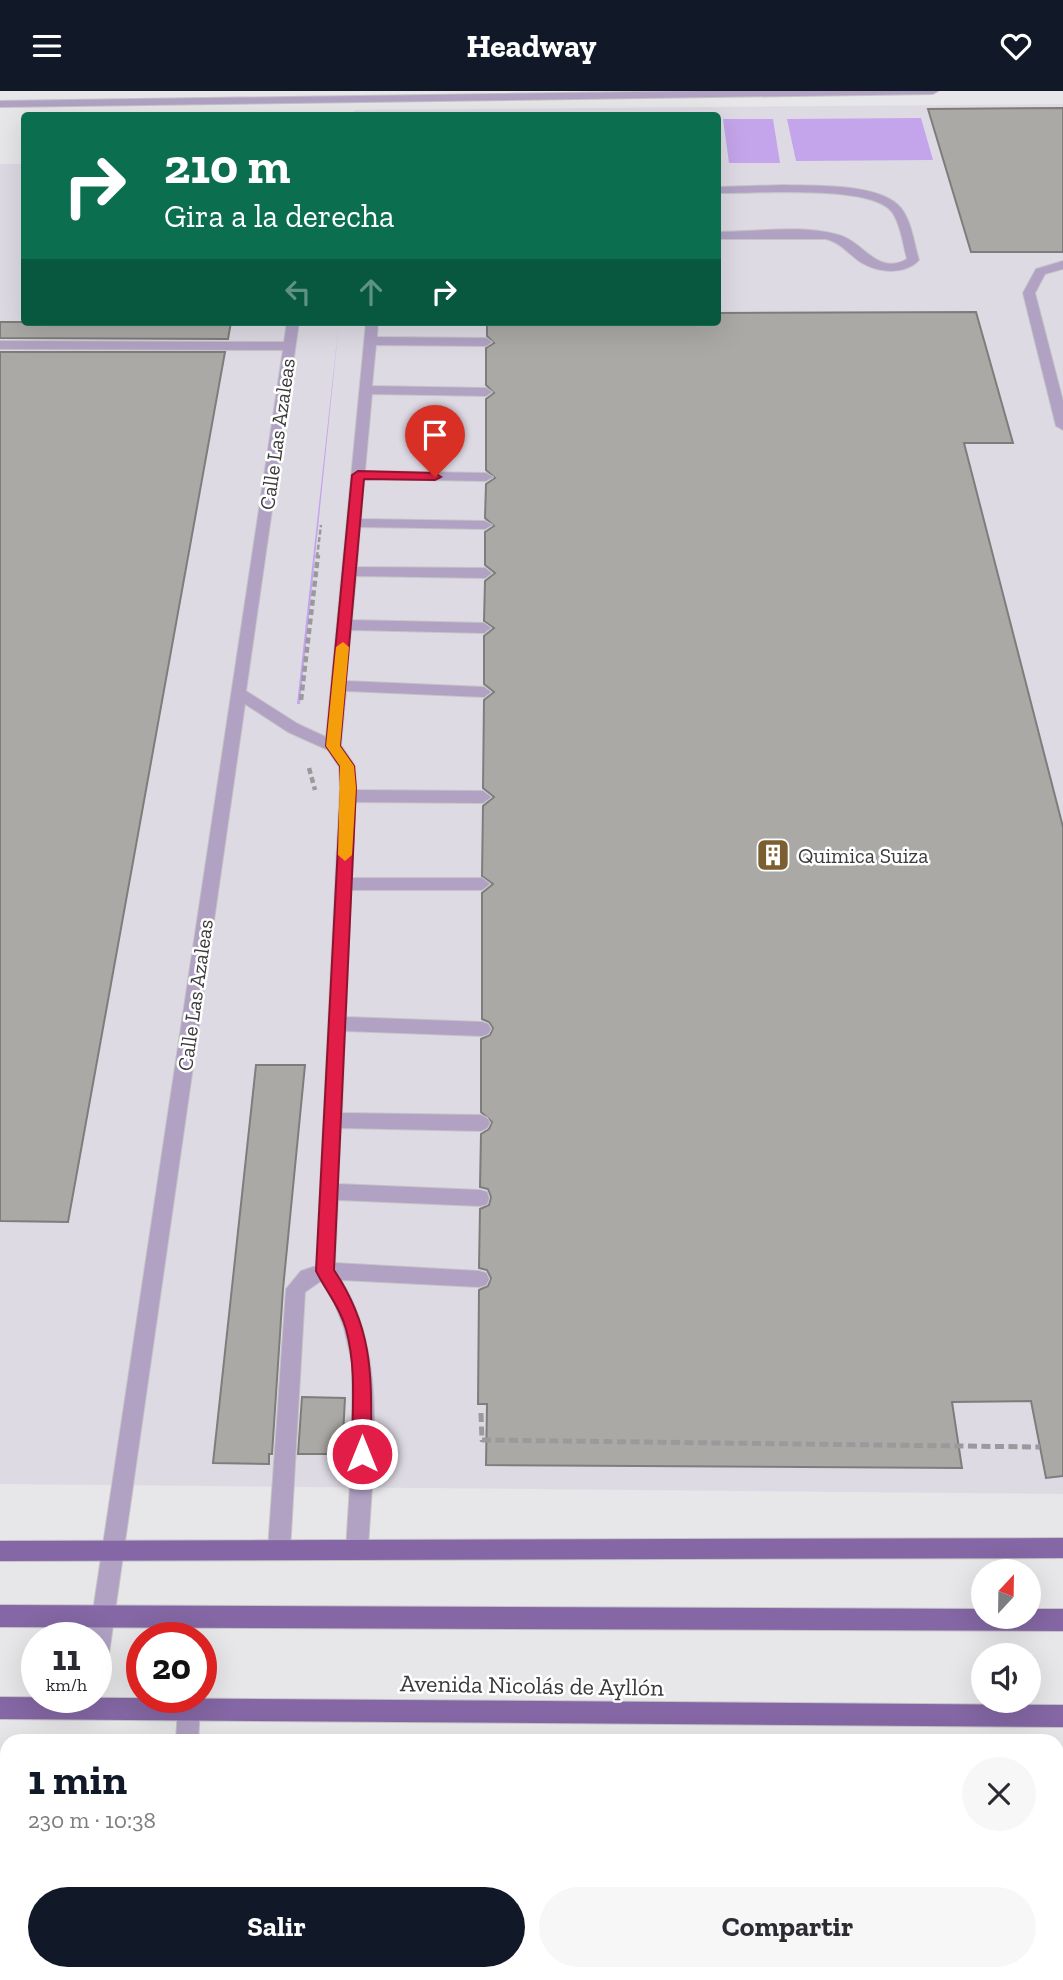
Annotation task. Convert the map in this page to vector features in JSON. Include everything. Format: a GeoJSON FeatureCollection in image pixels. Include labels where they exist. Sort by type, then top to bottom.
{"type":"FeatureCollection","features":[{"type":"Feature","properties":{"kind":"main road"},"geometry":{"type":"LineString","coordinates":[[0,1551],[1063,1548]]}},
{"type":"Feature","properties":{"kind":"main road"},"geometry":{"type":"LineString","coordinates":[[0,1616],[1063,1621]]}},
{"type":"Feature","properties":{"kind":"main road","name":"Avenida Nicolás de Ayllón"},"geometry":{"type":"LineString","coordinates":[[0,1708],[21,1707]]}},
{"type":"Feature","properties":{"kind":"main road","name":"Avenida Nicolás de Ayllón"},"geometry":{"type":"LineString","coordinates":[[217,1708],[1063,1716]]}},
{"type":"Feature","properties":{"kind":"street"},"geometry":{"type":"LineString","coordinates":[[0,104],[327,95],[933,91]]}},
{"type":"Feature","properties":{"kind":"street"},"geometry":{"type":"LineString","coordinates":[[721,190],[848,191],[884,200],[896,208],[913,260],[908,265],[896,267],[877,264],[865,260],[846,242],[823,236],[721,236]]}},
{"type":"Feature","properties":{"kind":"street"},"geometry":{"type":"LineString","coordinates":[[1063,265],[1040,272],[1029,293],[1063,426]]}},
{"type":"Feature","properties":{"kind":"street","name":"Calle Las Azaleas"},"geometry":{"type":"LineString","coordinates":[[103,1622],[292,326]]}},
{"type":"Feature","properties":{"kind":"street"},"geometry":{"type":"LineString","coordinates":[[333,746],[372,326]]}},
{"type":"Feature","properties":{"kind":"street"},"geometry":{"type":"LineString","coordinates":[[370,341],[486,342]]}},
{"type":"Feature","properties":{"kind":"street"},"geometry":{"type":"LineString","coordinates":[[0,345],[290,345]]}},
{"type":"Feature","properties":{"kind":"street"},"geometry":{"type":"LineString","coordinates":[[366,390],[486,392]]}},
{"type":"Feature","properties":{"kind":"street"},"geometry":{"type":"LineString","coordinates":[[358,475],[486,477]]}},
{"type":"Feature","properties":{"kind":"street"},"geometry":{"type":"LineString","coordinates":[[354,523],[485,525]]}},
{"type":"Feature","properties":{"kind":"street"},"geometry":{"type":"LineString","coordinates":[[349,571],[485,573]]}},
{"type":"Feature","properties":{"kind":"street"},"geometry":{"type":"LineString","coordinates":[[345,625],[484,628]]}},
{"type":"Feature","properties":{"kind":"street"},"geometry":{"type":"LineString","coordinates":[[339,686],[484,692]]}},
{"type":"Feature","properties":{"kind":"street"},"geometry":{"type":"LineString","coordinates":[[239,693],[293,728],[333,746],[347,766],[348,796],[325,1271],[342,1298],[355,1328],[362,1363],[362,1454],[357,1550]]}},
{"type":"Feature","properties":{"kind":"street"},"geometry":{"type":"LineString","coordinates":[[348,796],[483,797]]}},
{"type":"Feature","properties":{"kind":"street"},"geometry":{"type":"LineString","coordinates":[[344,884],[482,884]]}},
{"type":"Feature","properties":{"kind":"street"},"geometry":{"type":"LineString","coordinates":[[337,1024],[482,1029]]}},
{"type":"Feature","properties":{"kind":"street"},"geometry":{"type":"LineString","coordinates":[[332,1120],[481,1123]]}},
{"type":"Feature","properties":{"kind":"street"},"geometry":{"type":"LineString","coordinates":[[329,1192],[480,1198]]}},
{"type":"Feature","properties":{"kind":"street"},"geometry":{"type":"LineString","coordinates":[[279,1550],[296,1289],[308,1277],[325,1271],[479,1279]]}},
{"type":"Feature","properties":{"kind":"street"},"geometry":{"type":"LineString","coordinates":[[187,1734],[189,1713]]}},
{"type":"Feature","properties":{"kind":"path"},"geometry":{"type":"LineString","coordinates":[[481,1413],[482,1440],[1040,1447]]}},
{"type":"Feature","properties":{"kind":"shaded area"},"geometry":{"type":"Polygon","coordinates":[[[1063,104],[1063,1494],[0,1484],[0,164],[21,164],[21,326],[721,326],[721,112],[354,110],[1063,104]]]}},
{"type":"Feature","properties":{"kind":"shaded area"},"geometry":{"type":"Polygon","coordinates":[[[921,118],[933,160],[796,161],[787,119],[921,118]]]}},
{"type":"Feature","properties":{"kind":"shaded area"},"geometry":{"type":"Polygon","coordinates":[[[723,119],[773,119],[780,163],[729,163],[723,119]]]}},
{"type":"Feature","properties":{"kind":"shaded area"},"geometry":{"type":"Polygon","coordinates":[[[339,326],[339,326],[300,704],[297,704],[339,326]]]}},
{"type":"Feature","properties":{"kind":"building"},"geometry":{"type":"Polygon","coordinates":[[[1063,108],[1063,252],[971,252],[928,109],[1063,108]]]}},
{"type":"Feature","properties":{"kind":"building","name":"Quimica Suiza"},"geometry":{"type":"Polygon","coordinates":[[[976,312],[1013,443],[964,443],[1063,827],[1063,1476],[1046,1478],[1031,1401],[952,1402],[962,1468],[486,1465],[487,1404],[478,1404],[479,1290],[488,1286],[491,1278],[487,1270],[479,1268],[480,1209],[489,1205],[491,1197],[488,1189],[480,1187],[481,1134],[489,1129],[492,1122],[481,1112],[481,1039],[490,1035],[493,1028],[489,1022],[482,1019],[482,893],[493,884],[482,876],[483,806],[494,797],[483,788],[484,700],[494,692],[484,684],[484,636],[494,628],[484,621],[485,581],[495,573],[485,565],[485,532],[494,526],[485,518],[486,484],[495,478],[486,470],[486,399],[494,393],[486,385],[486,348],[494,343],[487,336],[487,326],[721,326],[721,313],[976,312]]]}},
{"type":"Feature","properties":{"kind":"building"},"geometry":{"type":"Polygon","coordinates":[[[0,322],[21,322],[21,326],[230,326],[228,339],[0,338],[0,322]]]}},
{"type":"Feature","properties":{"kind":"building"},"geometry":{"type":"Polygon","coordinates":[[[0,352],[225,352],[68,1222],[0,1221],[0,352]]]}},
{"type":"Feature","properties":{"kind":"building"},"geometry":{"type":"Polygon","coordinates":[[[256,1065],[305,1065],[283,1289],[272,1454],[269,1454],[269,1464],[213,1463],[256,1065]]]}},
{"type":"Feature","properties":{"kind":"building"},"geometry":{"type":"Polygon","coordinates":[[[302,1397],[345,1398],[342,1454],[298,1454],[302,1397]]]}},
{"type":"Feature","properties":{"kind":"slow traffic"},"geometry":{"type":"LineString","coordinates":[[343,647],[333,746],[347,766],[345,855]]}},
{"type":"Feature","properties":{"kind":"place","name":"Quimica Suiza"},"geometry":{"type":"Point","coordinates":[773,855]}},
{"type":"Feature","properties":{"kind":"route"},"geometry":{"type":"LineString","coordinates":[[362,1454],[362,1363],[355,1328],[342,1298],[325,1271],[348,788],[347,766],[333,746],[358,475],[435,477]]}}]}
